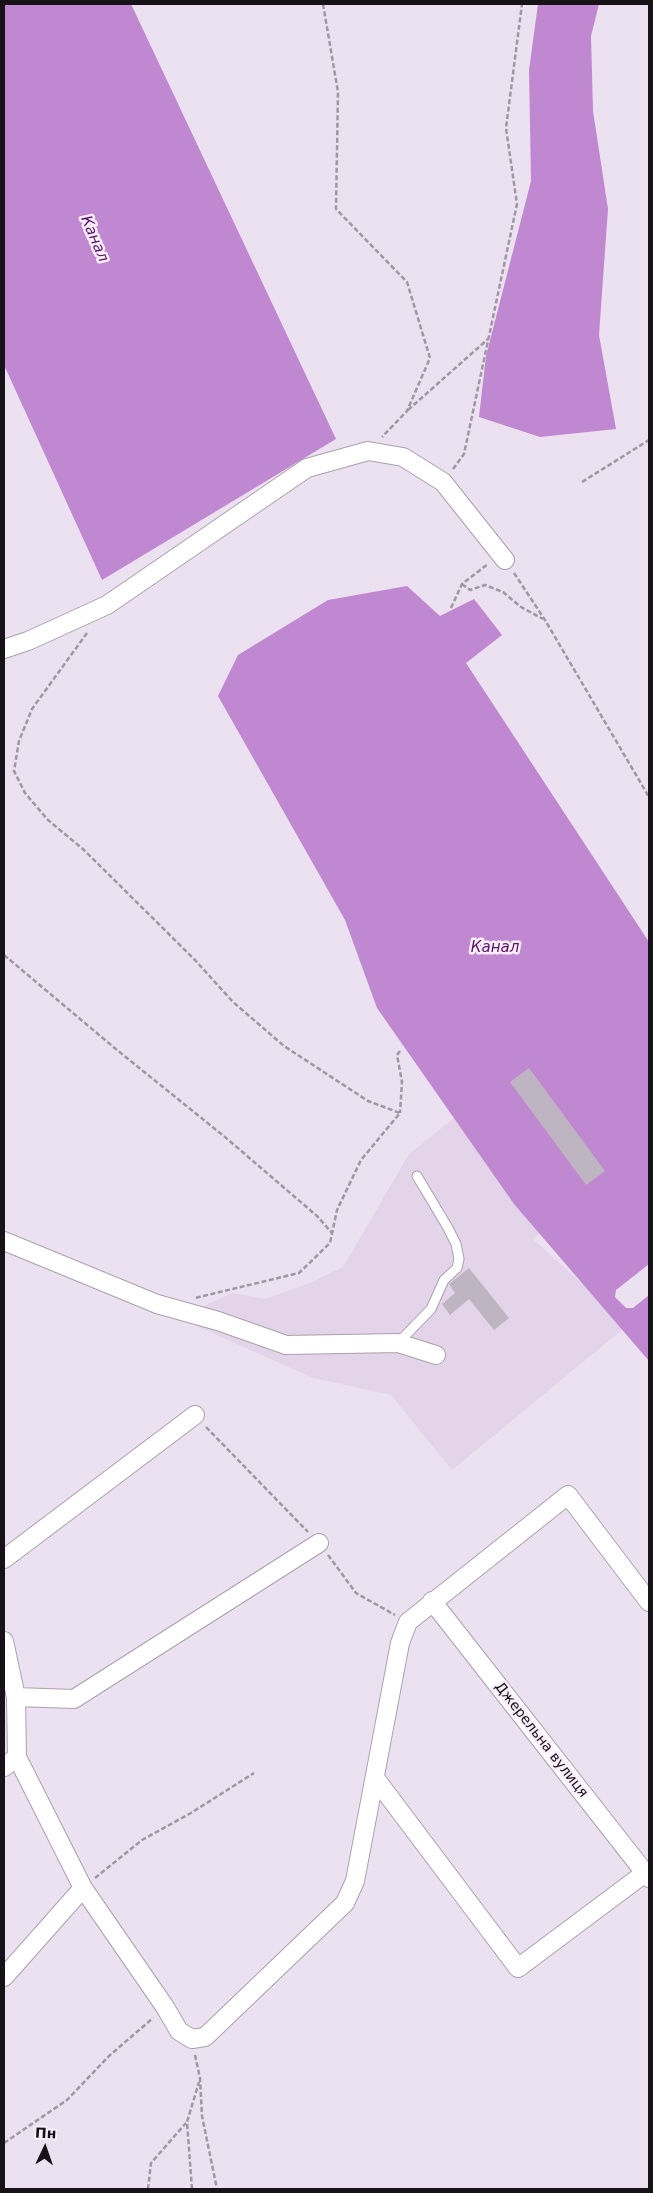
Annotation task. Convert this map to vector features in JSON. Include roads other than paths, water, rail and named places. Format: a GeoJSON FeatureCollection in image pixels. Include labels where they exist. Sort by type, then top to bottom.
{"type":"FeatureCollection","features":[{"type":"Feature","properties":{"kind":"street"},"geometry":{"type":"LineString","coordinates":[[4,649],[28,641],[107,605],[307,468],[368,451],[403,457],[442,482],[503,557]]}},
{"type":"Feature","properties":{"kind":"street"},"geometry":{"type":"LineString","coordinates":[[4,1241],[157,1304],[218,1321],[286,1345],[398,1343],[436,1356]]}},
{"type":"Feature","properties":{"kind":"street"},"geometry":{"type":"LineString","coordinates":[[4,1559],[195,1415]]}},
{"type":"Feature","properties":{"kind":"street"},"geometry":{"type":"LineString","coordinates":[[4,1642],[16,1697],[10,1762],[83,1888],[166,2007],[179,2031],[192,2039],[205,2038],[344,1903],[355,1881],[400,1643],[408,1622],[432,1601],[568,1495],[649,1602]]}},
{"type":"Feature","properties":{"kind":"street"},"geometry":{"type":"LineString","coordinates":[[16,1697],[74,1699],[319,1543]]}},
{"type":"Feature","properties":{"kind":"street","name":"Джерельна вулиця"},"geometry":{"type":"LineString","coordinates":[[432,1601],[647,1876]]}},
{"type":"Feature","properties":{"kind":"street"},"geometry":{"type":"LineString","coordinates":[[375,1778],[518,1968],[647,1876]]}},
{"type":"Feature","properties":{"kind":"street"},"geometry":{"type":"LineString","coordinates":[[4,1977],[83,1888]]}},
{"type":"Feature","properties":{"kind":"lane"},"geometry":{"type":"LineString","coordinates":[[398,1343],[432,1309],[444,1280],[458,1268],[459,1259],[456,1244],[417,1176]]}},
{"type":"Feature","properties":{"kind":"water","name":"Канал"},"geometry":{"type":"Polygon","coordinates":[[[4,4],[131,4],[336,439],[102,580],[4,365],[4,4]]]}},
{"type":"Feature","properties":{"kind":"water"},"geometry":{"type":"Polygon","coordinates":[[[538,4],[599,4],[591,36],[593,111],[608,209],[599,335],[616,429],[540,437],[479,417],[486,356],[531,181],[529,70],[538,4]]]}},
{"type":"Feature","properties":{"kind":"water","name":"Канал"},"geometry":{"type":"Polygon","coordinates":[[[407,586],[440,616],[474,599],[502,635],[466,663],[649,942],[649,1361],[514,1204],[377,1008],[345,920],[218,696],[238,655],[328,600],[407,586]]]}}]}
